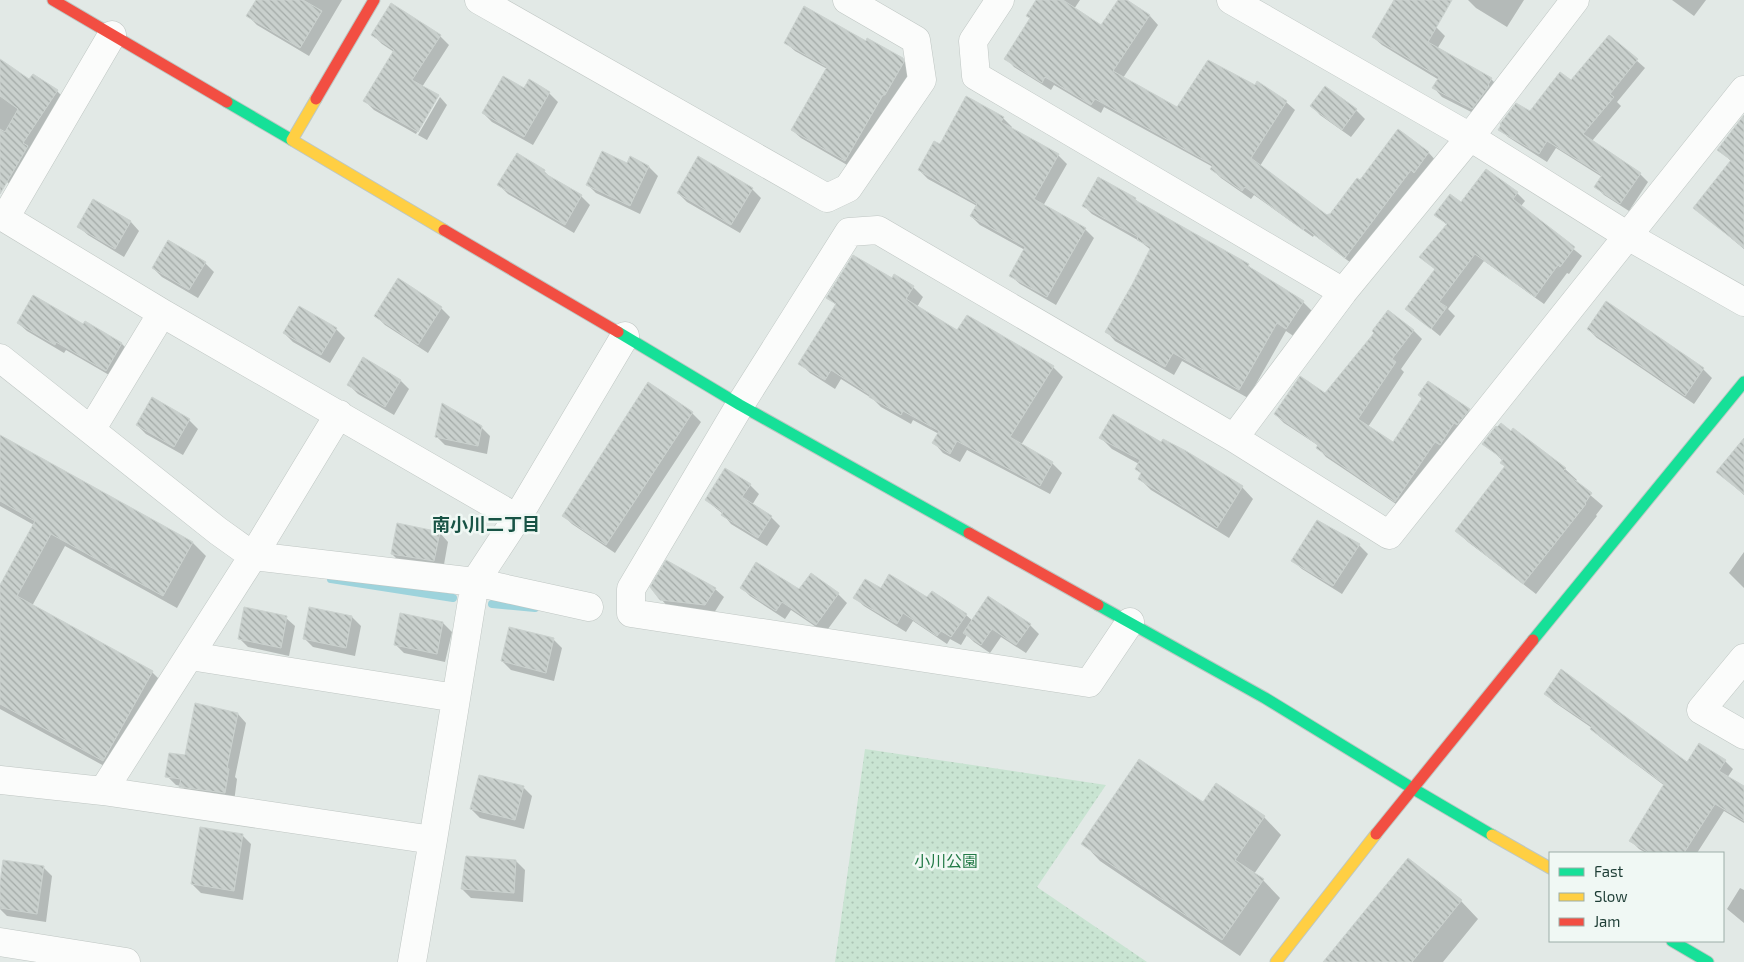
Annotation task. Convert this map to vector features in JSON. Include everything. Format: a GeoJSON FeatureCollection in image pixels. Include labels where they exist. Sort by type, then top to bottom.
{"type":"FeatureCollection","features":[{"type":"Feature","properties":{"kind":"street"},"geometry":{"type":"LineString","coordinates":[[53,0],[626,336],[740,405],[1266,698],[1412,788],[1549,867]]}},
{"type":"Feature","properties":{"kind":"street"},"geometry":{"type":"LineString","coordinates":[[292,140],[374,0]]}},
{"type":"Feature","properties":{"kind":"street"},"geometry":{"type":"LineString","coordinates":[[479,0],[827,198],[848,188],[922,80],[916,40],[847,0]]}},
{"type":"Feature","properties":{"kind":"street"},"geometry":{"type":"LineString","coordinates":[[1000,0],[973,41],[976,76],[1343,292]]}},
{"type":"Feature","properties":{"kind":"street"},"geometry":{"type":"LineString","coordinates":[[1231,0],[1470,137],[1628,236],[1744,302]]}},
{"type":"Feature","properties":{"kind":"street"},"geometry":{"type":"LineString","coordinates":[[1234,438],[1343,292],[1470,137],[1575,0]]}},
{"type":"Feature","properties":{"kind":"street"},"geometry":{"type":"LineString","coordinates":[[112,35],[2,217],[162,313],[517,518]]}},
{"type":"Feature","properties":{"kind":"street"},"geometry":{"type":"LineString","coordinates":[[1130,622],[1089,683],[631,613],[631,589],[740,405],[849,232],[878,230],[1234,438],[1389,535],[1744,90]]}},
{"type":"Feature","properties":{"kind":"street"},"geometry":{"type":"LineString","coordinates":[[90,430],[162,313]]}},
{"type":"Feature","properties":{"kind":"street"},"geometry":{"type":"LineString","coordinates":[[412,962],[475,582],[517,518],[626,336]]}},
{"type":"Feature","properties":{"kind":"street"},"geometry":{"type":"LineString","coordinates":[[0,358],[218,531],[253,556],[475,582],[588,607]]}},
{"type":"Feature","properties":{"kind":"street"},"geometry":{"type":"LineString","coordinates":[[1276,962],[1412,788],[1744,382]]}},
{"type":"Feature","properties":{"kind":"street"},"geometry":{"type":"LineString","coordinates":[[104,791],[253,556],[339,414]]}},
{"type":"Feature","properties":{"kind":"street"},"geometry":{"type":"LineString","coordinates":[[190,656],[456,698]]}},
{"type":"Feature","properties":{"kind":"street"},"geometry":{"type":"LineString","coordinates":[[1744,658],[1701,710],[1744,735]]}},
{"type":"Feature","properties":{"kind":"street"},"geometry":{"type":"LineString","coordinates":[[0,780],[104,791],[433,840]]}},
{"type":"Feature","properties":{"kind":"street"},"geometry":{"type":"LineString","coordinates":[[0,942],[126,962]]}},
{"type":"Feature","properties":{"kind":"street"},"geometry":{"type":"LineString","coordinates":[[1674,942],[1708,962]]}},
{"type":"Feature","properties":{"kind":"green space","name":"小川公園"},"geometry":{"type":"Polygon","coordinates":[[[865,749],[1106,785],[1037,887],[1147,962],[835,962],[865,749]]]}},
{"type":"Feature","properties":{"kind":"building"},"geometry":{"type":"Polygon","coordinates":[[[256,0],[303,0],[322,11],[300,48],[246,16],[256,0]]]}},
{"type":"Feature","properties":{"kind":"building"},"geometry":{"type":"Polygon","coordinates":[[[1036,0],[1063,0],[1101,25],[1118,0],[1127,0],[1150,15],[1113,71],[1177,107],[1208,60],[1255,85],[1257,81],[1287,101],[1251,158],[1327,215],[1330,214],[1357,178],[1360,180],[1398,129],[1429,152],[1414,173],[1411,170],[1345,258],[1245,187],[1242,191],[1210,169],[1213,165],[1095,99],[1091,105],[1045,77],[1042,83],[1004,59],[1030,18],[1026,16],[1036,0]]]}},
{"type":"Feature","properties":{"kind":"building"},"geometry":{"type":"Polygon","coordinates":[[[1394,0],[1452,0],[1428,42],[1492,78],[1489,86],[1472,109],[1432,88],[1439,77],[1372,37],[1394,0]]]}},
{"type":"Feature","properties":{"kind":"building"},"geometry":{"type":"Polygon","coordinates":[[[391,3],[441,35],[412,80],[439,95],[418,132],[363,101],[394,50],[371,35],[391,3]]]}},
{"type":"Feature","properties":{"kind":"building"},"geometry":{"type":"Polygon","coordinates":[[[804,6],[866,41],[867,38],[903,58],[904,62],[845,161],[791,130],[827,67],[784,43],[804,6]]]}},
{"type":"Feature","properties":{"kind":"building"},"geometry":{"type":"Polygon","coordinates":[[[1609,35],[1638,59],[1610,94],[1614,97],[1583,134],[1641,173],[1620,204],[1594,187],[1602,175],[1547,141],[1539,154],[1498,130],[1500,124],[1516,103],[1530,111],[1560,72],[1571,80],[1609,35]]]}},
{"type":"Feature","properties":{"kind":"building"},"geometry":{"type":"Polygon","coordinates":[[[0,59],[29,79],[33,74],[58,90],[23,143],[28,146],[0,194],[0,129],[5,132],[18,109],[0,96],[0,59]]]}},
{"type":"Feature","properties":{"kind":"building"},"geometry":{"type":"Polygon","coordinates":[[[503,76],[524,88],[529,79],[550,92],[524,137],[482,113],[503,76]]]}},
{"type":"Feature","properties":{"kind":"building"},"geometry":{"type":"Polygon","coordinates":[[[1325,86],[1357,109],[1342,130],[1310,106],[1325,86]]]}},
{"type":"Feature","properties":{"kind":"building"},"geometry":{"type":"Polygon","coordinates":[[[966,96],[1004,117],[1001,122],[1059,154],[1034,199],[1086,228],[1047,297],[1009,276],[1025,247],[970,216],[977,204],[918,170],[934,141],[940,144],[966,96]]]}},
{"type":"Feature","properties":{"kind":"building"},"geometry":{"type":"Polygon","coordinates":[[[1744,115],[1744,248],[1693,208],[1731,160],[1717,150],[1744,115]]]}},
{"type":"Feature","properties":{"kind":"building"},"geometry":{"type":"Polygon","coordinates":[[[602,151],[627,163],[630,156],[649,166],[630,206],[586,185],[602,151]]]}},
{"type":"Feature","properties":{"kind":"building"},"geometry":{"type":"Polygon","coordinates":[[[517,153],[545,170],[544,173],[582,195],[565,225],[497,185],[517,153]]]}},
{"type":"Feature","properties":{"kind":"building"},"geometry":{"type":"Polygon","coordinates":[[[698,156],[753,188],[731,225],[677,193],[698,156]]]}},
{"type":"Feature","properties":{"kind":"building"},"geometry":{"type":"Polygon","coordinates":[[[1486,169],[1518,192],[1513,199],[1575,247],[1560,267],[1558,265],[1535,297],[1475,254],[1439,302],[1447,307],[1431,329],[1405,309],[1435,269],[1419,257],[1447,224],[1434,215],[1450,194],[1461,202],[1486,169]]]}},
{"type":"Feature","properties":{"kind":"building"},"geometry":{"type":"Polygon","coordinates":[[[1098,177],[1249,264],[1248,266],[1304,301],[1286,329],[1277,323],[1239,390],[1173,353],[1165,367],[1105,332],[1151,247],[1137,240],[1138,237],[1082,206],[1098,177]]]}},
{"type":"Feature","properties":{"kind":"building"},"geometry":{"type":"Polygon","coordinates":[[[93,199],[131,221],[115,249],[77,227],[93,199]]]}},
{"type":"Feature","properties":{"kind":"building"},"geometry":{"type":"Polygon","coordinates":[[[168,240],[206,262],[189,290],[152,268],[168,240]]]}},
{"type":"Feature","properties":{"kind":"building"},"geometry":{"type":"Polygon","coordinates":[[[853,255],[892,278],[894,274],[914,286],[906,299],[957,330],[967,315],[1054,366],[1010,437],[1053,462],[1040,486],[957,441],[950,454],[932,443],[939,431],[903,411],[901,415],[869,397],[870,395],[831,370],[825,380],[798,364],[836,304],[826,298],[853,255]]]}},
{"type":"Feature","properties":{"kind":"building"},"geometry":{"type":"Polygon","coordinates":[[[398,278],[442,307],[418,345],[374,316],[398,278]]]}},
{"type":"Feature","properties":{"kind":"building"},"geometry":{"type":"Polygon","coordinates":[[[33,295],[83,324],[85,321],[122,343],[106,371],[56,342],[55,345],[17,323],[33,295]]]}},
{"type":"Feature","properties":{"kind":"building"},"geometry":{"type":"Polygon","coordinates":[[[1606,301],[1704,368],[1685,396],[1587,329],[1606,301]]]}},
{"type":"Feature","properties":{"kind":"building"},"geometry":{"type":"Polygon","coordinates":[[[299,306],[337,328],[321,355],[283,333],[299,306]]]}},
{"type":"Feature","properties":{"kind":"building"},"geometry":{"type":"Polygon","coordinates":[[[1388,310],[1414,330],[1392,359],[1396,362],[1358,419],[1393,442],[1422,398],[1418,395],[1428,381],[1470,409],[1457,425],[1454,423],[1440,445],[1435,442],[1395,502],[1316,448],[1318,445],[1274,414],[1300,376],[1325,393],[1374,333],[1372,331],[1388,310]]]}},
{"type":"Feature","properties":{"kind":"building"},"geometry":{"type":"Polygon","coordinates":[[[363,357],[401,380],[385,407],[347,385],[363,357]]]}},
{"type":"Feature","properties":{"kind":"building"},"geometry":{"type":"Polygon","coordinates":[[[648,382],[693,412],[606,545],[562,516],[648,382]]]}},
{"type":"Feature","properties":{"kind":"building"},"geometry":{"type":"Polygon","coordinates":[[[152,397],[190,419],[174,447],[136,425],[152,397]]]}},
{"type":"Feature","properties":{"kind":"building"},"geometry":{"type":"Polygon","coordinates":[[[442,403],[482,426],[478,446],[435,437],[442,403]]]}},
{"type":"Feature","properties":{"kind":"building"},"geometry":{"type":"Polygon","coordinates":[[[1113,414],[1161,442],[1163,439],[1186,451],[1243,486],[1217,528],[1138,479],[1141,473],[1135,469],[1140,460],[1099,438],[1113,414]]]}},
{"type":"Feature","properties":{"kind":"building"},"geometry":{"type":"Polygon","coordinates":[[[1501,423],[1511,431],[1513,428],[1566,468],[1563,471],[1592,493],[1586,504],[1523,584],[1455,531],[1505,466],[1500,463],[1503,459],[1482,444],[1496,426],[1501,423]]]}},
{"type":"Feature","properties":{"kind":"building"},"geometry":{"type":"Polygon","coordinates":[[[0,435],[193,542],[163,596],[51,534],[17,596],[153,671],[103,761],[0,704],[0,585],[35,521],[0,501],[0,435]]]}},
{"type":"Feature","properties":{"kind":"building"},"geometry":{"type":"Polygon","coordinates":[[[1744,438],[1744,494],[1716,472],[1744,438]]]}},
{"type":"Feature","properties":{"kind":"building"},"geometry":{"type":"Polygon","coordinates":[[[725,468],[751,484],[742,497],[772,516],[758,538],[721,515],[723,512],[705,500],[725,468]]]}},
{"type":"Feature","properties":{"kind":"building"},"geometry":{"type":"Polygon","coordinates":[[[1317,520],[1360,544],[1333,586],[1291,561],[1317,520]]]}},
{"type":"Feature","properties":{"kind":"building"},"geometry":{"type":"Polygon","coordinates":[[[397,523],[440,532],[434,561],[391,554],[397,523]]]}},
{"type":"Feature","properties":{"kind":"building"},"geometry":{"type":"Polygon","coordinates":[[[666,560],[716,588],[705,605],[660,600],[650,587],[666,560]]]}},
{"type":"Feature","properties":{"kind":"building"},"geometry":{"type":"Polygon","coordinates":[[[756,562],[799,589],[811,573],[839,593],[816,625],[782,602],[776,611],[740,588],[756,562]]]}},
{"type":"Feature","properties":{"kind":"building"},"geometry":{"type":"Polygon","coordinates":[[[889,574],[927,597],[932,591],[967,614],[951,637],[941,631],[937,636],[903,613],[897,624],[853,598],[865,579],[881,588],[889,574]]]}},
{"type":"Feature","properties":{"kind":"building"},"geometry":{"type":"Polygon","coordinates":[[[988,596],[1031,624],[1016,645],[992,629],[981,645],[963,633],[988,596]]]}},
{"type":"Feature","properties":{"kind":"building"},"geometry":{"type":"Polygon","coordinates":[[[244,607],[287,616],[281,648],[238,639],[244,607]]]}},
{"type":"Feature","properties":{"kind":"building"},"geometry":{"type":"Polygon","coordinates":[[[309,607],[352,616],[346,648],[303,639],[309,607]]]}},
{"type":"Feature","properties":{"kind":"building"},"geometry":{"type":"Polygon","coordinates":[[[400,613],[443,622],[437,654],[394,645],[400,613]]]}},
{"type":"Feature","properties":{"kind":"building"},"geometry":{"type":"Polygon","coordinates":[[[509,627],[554,638],[546,673],[501,661],[509,627]]]}},
{"type":"Feature","properties":{"kind":"building"},"geometry":{"type":"Polygon","coordinates":[[[1561,669],[1687,762],[1699,743],[1726,760],[1719,771],[1744,786],[1744,821],[1715,804],[1685,852],[1647,852],[1629,841],[1664,784],[1590,729],[1592,726],[1544,694],[1561,669]]]}},
{"type":"Feature","properties":{"kind":"building"},"geometry":{"type":"Polygon","coordinates":[[[195,703],[238,713],[227,768],[229,769],[225,793],[179,787],[181,779],[165,777],[169,753],[185,755],[195,703]]]}},
{"type":"Feature","properties":{"kind":"building"},"geometry":{"type":"Polygon","coordinates":[[[1139,759],[1203,802],[1216,783],[1265,816],[1235,860],[1264,879],[1222,940],[1081,844],[1139,759]]]}},
{"type":"Feature","properties":{"kind":"building"},"geometry":{"type":"Polygon","coordinates":[[[479,775],[524,786],[515,820],[470,809],[479,775]]]}},
{"type":"Feature","properties":{"kind":"building"},"geometry":{"type":"Polygon","coordinates":[[[200,827],[243,834],[234,891],[191,884],[200,827]]]}},
{"type":"Feature","properties":{"kind":"building"},"geometry":{"type":"Polygon","coordinates":[[[466,856],[516,860],[514,893],[461,889],[466,856]]]}},
{"type":"Feature","properties":{"kind":"building"},"geometry":{"type":"Polygon","coordinates":[[[1408,858],[1462,900],[1412,962],[1323,962],[1408,858]]]}},
{"type":"Feature","properties":{"kind":"building"},"geometry":{"type":"Polygon","coordinates":[[[3,860],[44,866],[37,914],[0,908],[0,883],[3,860]]]}},
{"type":"Feature","properties":{"kind":"waterway"},"geometry":{"type":"LineString","coordinates":[[331,579],[453,598]]}},
{"type":"Feature","properties":{"kind":"waterway"},"geometry":{"type":"LineString","coordinates":[[492,604],[535,608]]}},
{"type":"Feature","properties":{"kind":"traffic: fast"},"geometry":{"type":"LineString","coordinates":[[227,102],[292,140]]}},
{"type":"Feature","properties":{"kind":"traffic: fast"},"geometry":{"type":"LineString","coordinates":[[618,332],[740,405],[969,533]]}},
{"type":"Feature","properties":{"kind":"traffic: fast"},"geometry":{"type":"LineString","coordinates":[[1533,640],[1744,382]]}},
{"type":"Feature","properties":{"kind":"traffic: fast"},"geometry":{"type":"LineString","coordinates":[[1098,605],[1265,698],[1492,835]]}},
{"type":"Feature","properties":{"kind":"traffic: fast"},"geometry":{"type":"LineString","coordinates":[[1674,942],[1708,962]]}},
{"type":"Feature","properties":{"kind":"traffic: slow"},"geometry":{"type":"LineString","coordinates":[[316,99],[292,140],[444,230]]}},
{"type":"Feature","properties":{"kind":"traffic: slow"},"geometry":{"type":"LineString","coordinates":[[1276,962],[1376,834]]}},
{"type":"Feature","properties":{"kind":"traffic: slow"},"geometry":{"type":"LineString","coordinates":[[1492,835],[1549,867]]}},
{"type":"Feature","properties":{"kind":"traffic: jam"},"geometry":{"type":"LineString","coordinates":[[53,0],[227,102]]}},
{"type":"Feature","properties":{"kind":"traffic: jam"},"geometry":{"type":"LineString","coordinates":[[316,99],[374,0]]}},
{"type":"Feature","properties":{"kind":"traffic: jam"},"geometry":{"type":"LineString","coordinates":[[444,230],[618,332]]}},
{"type":"Feature","properties":{"kind":"traffic: jam"},"geometry":{"type":"LineString","coordinates":[[969,533],[1098,605]]}},
{"type":"Feature","properties":{"kind":"traffic: jam"},"geometry":{"type":"LineString","coordinates":[[1376,834],[1533,640]]}},
{"type":"Feature","properties":{"kind":"district","name":"南小川二丁目"},"geometry":{"type":"Point","coordinates":[486,524]}}]}
